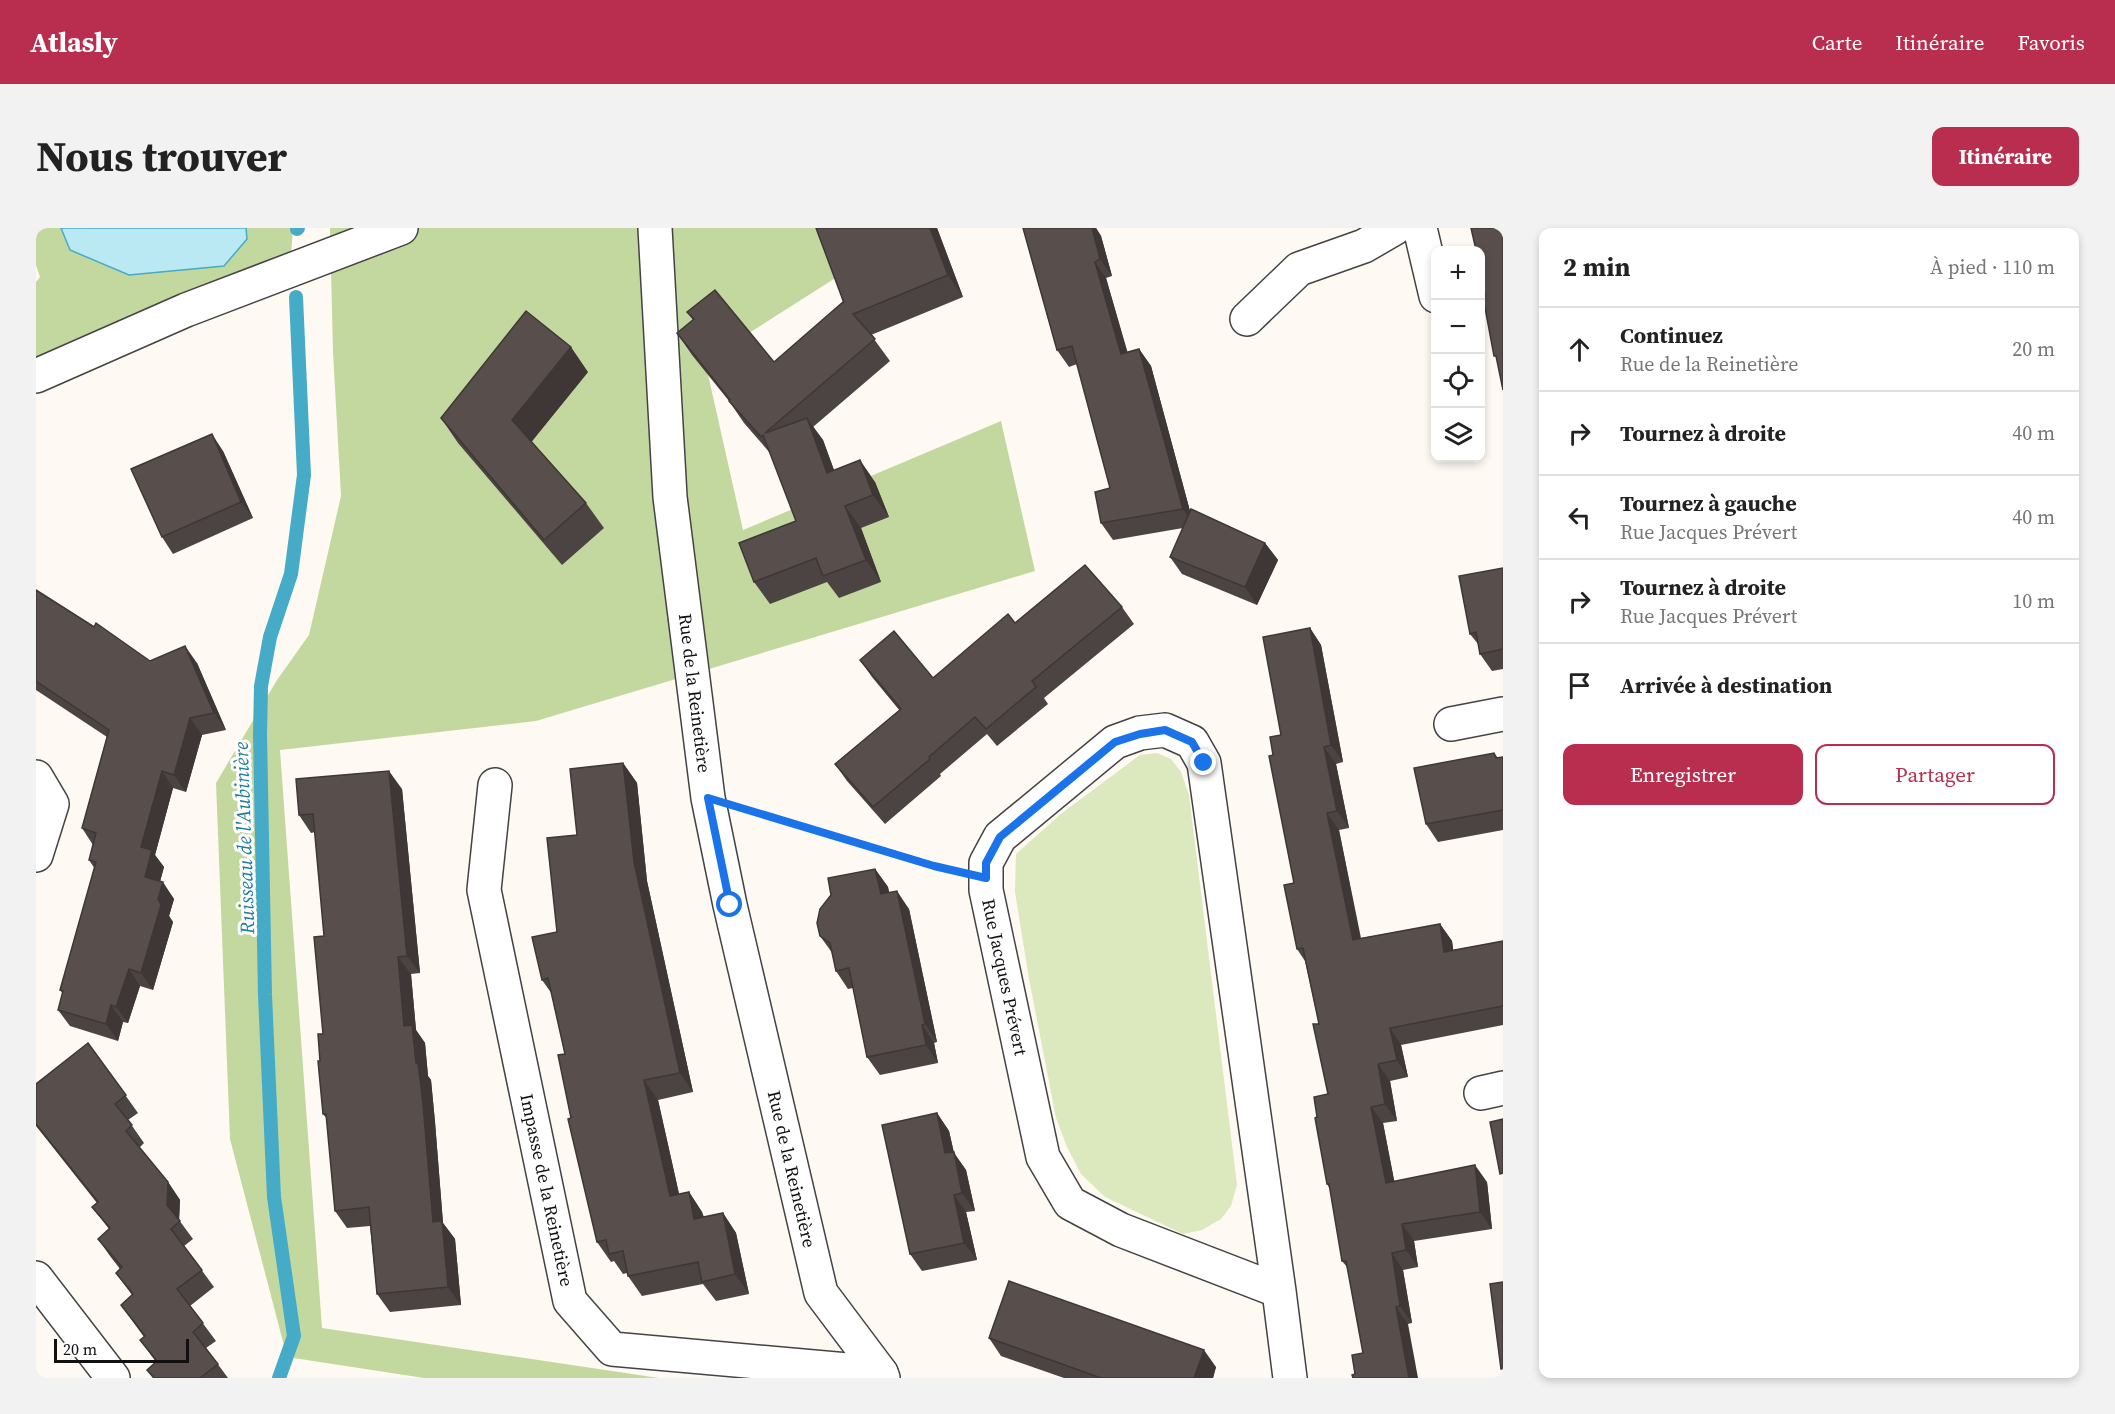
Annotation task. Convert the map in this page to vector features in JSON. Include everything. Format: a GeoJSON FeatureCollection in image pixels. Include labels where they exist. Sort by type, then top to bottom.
{"type":"FeatureCollection","features":[{"type":"Feature","properties":{"kind":"street"},"geometry":{"type":"LineString","coordinates":[[36,376],[186,310],[401,228]]}},
{"type":"Feature","properties":{"kind":"street","name":"Rue de la Reinetière"},"geometry":{"type":"LineString","coordinates":[[655,228],[670,497],[708,798],[732,917],[821,1293],[882,1376]]}},
{"type":"Feature","properties":{"kind":"street"},"geometry":{"type":"LineString","coordinates":[[1247,320],[1299,269],[1364,246],[1395,228]]}},
{"type":"Feature","properties":{"kind":"street"},"geometry":{"type":"LineString","coordinates":[[1420,228],[1431,275]]}},
{"type":"Feature","properties":{"kind":"street"},"geometry":{"type":"LineString","coordinates":[[1451,724],[1503,714]]}},
{"type":"Feature","properties":{"kind":"street","name":"Rue Jacques Prévert"},"geometry":{"type":"LineString","coordinates":[[1279,1291],[1120,1230],[1070,1203],[1043,1157],[986,890],[986,863],[1000,837],[1115,742],[1140,734],[1165,730],[1192,742],[1204,763],[1279,1291],[1290,1378]]}},
{"type":"Feature","properties":{"kind":"street"},"geometry":{"type":"LineString","coordinates":[[36,777],[52,804],[36,855]]}},
{"type":"Feature","properties":{"kind":"street","name":"Impasse de la Reinetière"},"geometry":{"type":"LineString","coordinates":[[495,785],[484,890],[570,1300],[612,1349],[882,1376]]}},
{"type":"Feature","properties":{"kind":"street"},"geometry":{"type":"LineString","coordinates":[[36,1278],[113,1378]]}},
{"type":"Feature","properties":{"kind":"path"},"geometry":{"type":"LineString","coordinates":[[708,798],[934,866],[986,878]]}},
{"type":"Feature","properties":{"kind":"green space"},"geometry":{"type":"Polygon","coordinates":[[[36,228],[61,228],[70,250],[247,239],[246,228],[293,228],[291,256],[36,366],[36,282],[40,277],[36,265],[36,228]]]}},
{"type":"Feature","properties":{"kind":"green space"},"geometry":{"type":"Polygon","coordinates":[[[330,228],[914,228],[705,361],[743,530],[1001,421],[1035,571],[536,721],[280,750],[322,1328],[659,1378],[424,1378],[287,1357],[230,1139],[216,783],[277,680],[309,635],[341,496],[333,352],[330,228]]]}},
{"type":"Feature","properties":{"kind":"green space"},"geometry":{"type":"Polygon","coordinates":[[[1157,753],[1171,759],[1181,772],[1189,795],[1237,1185],[1231,1206],[1221,1219],[1202,1230],[1183,1234],[1105,1197],[1081,1174],[1067,1147],[1056,1118],[1015,892],[1016,854],[1062,813],[1140,755],[1157,753]]]}},
{"type":"Feature","properties":{"kind":"water"},"geometry":{"type":"Polygon","coordinates":[[[61,228],[246,228],[247,239],[224,266],[129,275],[70,250],[61,228]]]}},
{"type":"Feature","properties":{"kind":"building"},"geometry":{"type":"Polygon","coordinates":[[[816,228],[930,228],[948,275],[853,314],[875,339],[765,433],[807,418],[827,473],[860,460],[873,495],[845,506],[866,560],[823,576],[816,558],[754,582],[739,543],[796,521],[763,435],[761,437],[729,401],[677,333],[694,319],[687,312],[715,290],[774,362],[844,303],[816,228]]]}},
{"type":"Feature","properties":{"kind":"building"},"geometry":{"type":"Polygon","coordinates":[[[1023,228],[1092,228],[1100,259],[1095,262],[1121,354],[1139,349],[1183,509],[1101,523],[1095,492],[1110,488],[1072,346],[1057,350],[1023,228]]]}},
{"type":"Feature","properties":{"kind":"building"},"geometry":{"type":"Polygon","coordinates":[[[1471,228],[1503,228],[1503,390],[1485,308],[1485,246],[1475,246],[1471,228]]]}},
{"type":"Feature","properties":{"kind":"building"},"geometry":{"type":"Polygon","coordinates":[[[526,311],[571,347],[512,420],[586,503],[544,540],[441,418],[526,311]]]}},
{"type":"Feature","properties":{"kind":"building"},"geometry":{"type":"Polygon","coordinates":[[[212,434],[241,502],[162,537],[131,469],[212,434]]]}},
{"type":"Feature","properties":{"kind":"building"},"geometry":{"type":"Polygon","coordinates":[[[1191,509],[1265,543],[1245,587],[1170,557],[1191,509]]]}},
{"type":"Feature","properties":{"kind":"building"},"geometry":{"type":"Polygon","coordinates":[[[1085,565],[1122,607],[1032,681],[1036,687],[986,729],[975,717],[873,807],[835,764],[901,709],[860,660],[894,631],[933,678],[1008,614],[1015,623],[1085,565]]]}},
{"type":"Feature","properties":{"kind":"building"},"geometry":{"type":"Polygon","coordinates":[[[1503,568],[1503,649],[1480,654],[1476,632],[1470,634],[1459,576],[1503,568]]]}},
{"type":"Feature","properties":{"kind":"building"},"geometry":{"type":"Polygon","coordinates":[[[36,590],[94,627],[96,623],[150,661],[185,646],[214,713],[190,718],[174,775],[162,771],[141,847],[152,850],[145,877],[163,882],[158,899],[161,905],[141,973],[129,969],[116,1007],[111,1005],[106,1024],[58,1010],[63,991],[60,990],[96,862],[89,860],[96,833],[82,828],[109,730],[36,681],[36,590]]]}},
{"type":"Feature","properties":{"kind":"building"},"geometry":{"type":"Polygon","coordinates":[[[1310,628],[1331,745],[1324,747],[1337,811],[1327,813],[1353,940],[1440,924],[1444,952],[1503,941],[1503,1006],[1390,1028],[1397,1060],[1378,1064],[1385,1104],[1371,1107],[1386,1183],[1475,1165],[1480,1212],[1402,1224],[1406,1250],[1392,1253],[1400,1306],[1396,1307],[1409,1378],[1353,1378],[1352,1375],[1355,1374],[1352,1355],[1363,1353],[1346,1261],[1342,1261],[1315,1118],[1317,1117],[1314,1097],[1328,1094],[1313,1024],[1319,1024],[1303,948],[1297,949],[1284,885],[1294,883],[1269,756],[1273,755],[1270,737],[1281,735],[1263,637],[1310,628]]]}},
{"type":"Feature","properties":{"kind":"building"},"geometry":{"type":"Polygon","coordinates":[[[1494,753],[1496,758],[1503,757],[1503,810],[1426,824],[1414,768],[1494,753]]]}},
{"type":"Feature","properties":{"kind":"building"},"geometry":{"type":"Polygon","coordinates":[[[623,763],[634,862],[680,1073],[644,1080],[670,1196],[689,1192],[694,1219],[723,1213],[735,1274],[702,1282],[698,1262],[628,1276],[623,1251],[609,1254],[606,1240],[597,1242],[568,1119],[571,1118],[558,1055],[565,1054],[548,978],[542,980],[532,937],[557,932],[547,838],[577,835],[570,769],[623,763]]]}},
{"type":"Feature","properties":{"kind":"building"},"geometry":{"type":"Polygon","coordinates":[[[389,771],[407,956],[398,957],[404,1026],[412,1025],[423,1104],[433,1222],[442,1221],[448,1287],[377,1294],[369,1207],[335,1211],[326,1114],[323,1114],[318,1061],[320,1061],[318,1034],[323,1034],[314,937],[324,936],[313,814],[299,815],[296,779],[389,771]]]}},
{"type":"Feature","properties":{"kind":"building"},"geometry":{"type":"Polygon","coordinates":[[[875,869],[881,894],[897,891],[925,1024],[922,1025],[926,1045],[867,1057],[849,968],[836,971],[830,943],[820,936],[817,923],[820,909],[831,895],[828,878],[875,869]]]}},
{"type":"Feature","properties":{"kind":"building"},"geometry":{"type":"Polygon","coordinates":[[[88,1043],[126,1095],[115,1104],[132,1125],[126,1131],[168,1182],[167,1205],[180,1221],[171,1229],[202,1270],[177,1289],[203,1323],[193,1332],[218,1364],[200,1378],[154,1378],[147,1370],[157,1361],[140,1340],[145,1336],[121,1305],[133,1294],[116,1273],[122,1267],[98,1239],[110,1228],[92,1207],[98,1202],[36,1124],[36,1084],[88,1043]]]}},
{"type":"Feature","properties":{"kind":"building"},"geometry":{"type":"Polygon","coordinates":[[[937,1113],[945,1153],[954,1152],[962,1193],[954,1195],[964,1243],[910,1254],[882,1125],[937,1113]]]}},
{"type":"Feature","properties":{"kind":"building"},"geometry":{"type":"Polygon","coordinates":[[[1503,1119],[1503,1173],[1500,1174],[1490,1122],[1503,1119]]]}},
{"type":"Feature","properties":{"kind":"building"},"geometry":{"type":"Polygon","coordinates":[[[1009,1281],[1204,1350],[1194,1378],[1101,1378],[989,1338],[1009,1281]]]}},
{"type":"Feature","properties":{"kind":"building"},"geometry":{"type":"Polygon","coordinates":[[[1503,1282],[1503,1369],[1501,1369],[1490,1284],[1503,1282]]]}},
{"type":"Feature","properties":{"kind":"waterway","name":"Ruisseau de l'Aubinière"},"geometry":{"type":"LineString","coordinates":[[279,1378],[294,1336],[274,1197],[265,995],[260,734],[261,686],[270,637],[291,574],[304,475],[296,297]]}},
{"type":"Feature","properties":{"kind":"route"},"geometry":{"type":"LineString","coordinates":[[730,905],[708,798],[934,866],[986,878],[986,863],[1000,837],[1115,742],[1140,734],[1165,730],[1192,742],[1204,763]]}}]}
